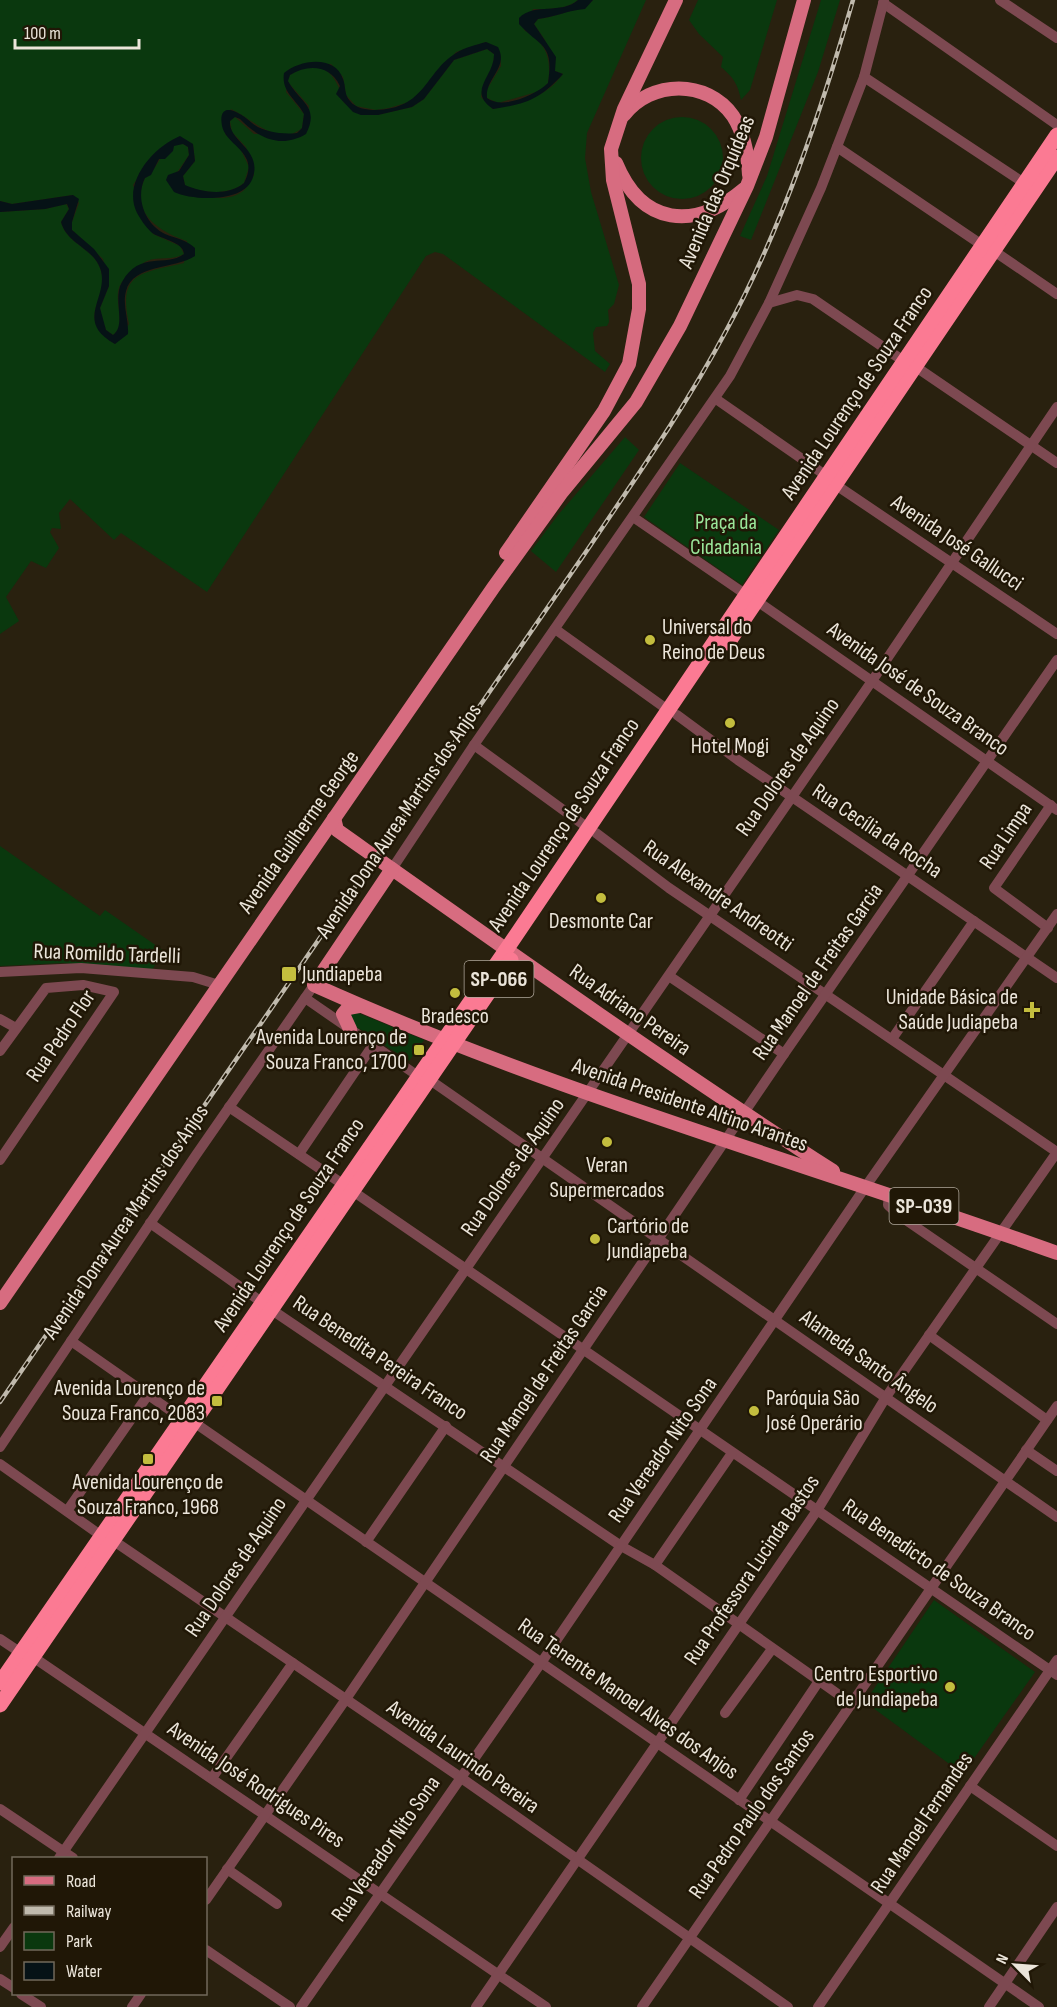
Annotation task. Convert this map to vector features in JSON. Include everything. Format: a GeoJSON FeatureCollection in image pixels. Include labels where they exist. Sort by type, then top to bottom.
{"type":"FeatureCollection","features":[{"type":"Feature","properties":{"kind":"highway","name":"Avenida Lourenço de Souza Franco"},"geometry":{"type":"LineString","coordinates":[[988,248],[1024,183],[1057,135]]}},
{"type":"Feature","properties":{"kind":"highway","name":"Avenida Lourenço de Souza Franco"},"geometry":{"type":"LineString","coordinates":[[0,1705],[27,1655],[795,536],[988,248],[1057,157]]}},
{"type":"Feature","properties":{"kind":"highway","name":"Avenida Lourenço de Souza Franco"},"geometry":{"type":"LineString","coordinates":[[0,1683],[27,1655]]}},
{"type":"Feature","properties":{"kind":"main road"},"geometry":{"type":"LineString","coordinates":[[615,132],[627,112],[651,94],[679,88],[702,92],[722,104],[740,128],[747,153],[748,183],[706,213],[686,217],[665,214],[646,205],[631,191],[611,150],[615,132],[676,0]]}},
{"type":"Feature","properties":{"kind":"main road","name":"Avenida das Orquídeas"},"geometry":{"type":"LineString","coordinates":[[643,391],[680,326],[748,183],[778,97],[804,0]]}},
{"type":"Feature","properties":{"kind":"main road","name":"Avenida Guilherme George"},"geometry":{"type":"LineString","coordinates":[[0,1303],[622,381],[634,342],[640,293],[636,261],[613,180],[611,150]]}},
{"type":"Feature","properties":{"kind":"main road","name":"Avenida Guilherme George"},"geometry":{"type":"LineString","coordinates":[[0,1289],[216,983],[332,827],[542,518],[643,391]]}},
{"type":"Feature","properties":{"kind":"main road","name":"Rua Adriano Pereira"},"geometry":{"type":"LineString","coordinates":[[332,827],[744,1114],[847,1180]]}},
{"type":"Feature","properties":{"kind":"main road","name":"Avenida Dona Aurea Martins dos Anjos"},"geometry":{"type":"LineString","coordinates":[[314,985],[392,869]]}},
{"type":"Feature","properties":{"kind":"main road","name":"Avenida Presidente Altino Arantes"},"geometry":{"type":"LineString","coordinates":[[314,985],[359,1006],[449,1041],[725,1142],[889,1193],[1057,1253]]}},
{"type":"Feature","properties":{"kind":"main road"},"geometry":{"type":"LineString","coordinates":[[350,1029],[344,1014],[348,1008],[359,1006]]}},
{"type":"Feature","properties":{"kind":"street"},"geometry":{"type":"LineString","coordinates":[[1000,0],[1057,38]]}},
{"type":"Feature","properties":{"kind":"street"},"geometry":{"type":"LineString","coordinates":[[883,2],[1057,125]]}},
{"type":"Feature","properties":{"kind":"street","name":"Avenida Dona Aurea Martins dos Anjos"},"geometry":{"type":"LineString","coordinates":[[392,869],[474,745],[716,399],[768,303],[837,147],[864,77],[883,2]]}},
{"type":"Feature","properties":{"kind":"street"},"geometry":{"type":"LineString","coordinates":[[864,77],[1024,183]]}},
{"type":"Feature","properties":{"kind":"street"},"geometry":{"type":"LineString","coordinates":[[837,147],[1057,294]]}},
{"type":"Feature","properties":{"kind":"street"},"geometry":{"type":"LineString","coordinates":[[768,303],[797,295],[813,298],[1057,463]]}},
{"type":"Feature","properties":{"kind":"street","name":"Avenida José Gallucci"},"geometry":{"type":"LineString","coordinates":[[716,399],[1057,634]]}},
{"type":"Feature","properties":{"kind":"street","name":"Rua Dolores de Aquino"},"geometry":{"type":"LineString","coordinates":[[65,1856],[145,1733],[305,1499],[669,976],[1057,407]]}},
{"type":"Feature","properties":{"kind":"street","name":"Avenida José de Souza Branco"},"geometry":{"type":"LineString","coordinates":[[633,517],[1054,808]]}},
{"type":"Feature","properties":{"kind":"street","name":"Rua Cecília da Rocha"},"geometry":{"type":"LineString","coordinates":[[555,629],[792,797],[1057,978]]}},
{"type":"Feature","properties":{"kind":"street","name":"Rua Manoel de Freitas Garcia"},"geometry":{"type":"LineString","coordinates":[[207,1899],[346,1699],[784,1054],[1057,660]]}},
{"type":"Feature","properties":{"kind":"street","name":"Rua Alexandre Andreotti"},"geometry":{"type":"LineString","coordinates":[[474,745],[710,915],[1057,1152]]}},
{"type":"Feature","properties":{"kind":"street","name":"Rua Limpa"},"geometry":{"type":"LineString","coordinates":[[1048,928],[994,888],[1054,808]]}},
{"type":"Feature","properties":{"kind":"street","name":"Rua Vereador Nito Sona"},"geometry":{"type":"LineString","coordinates":[[301,2007],[541,1663],[866,1186],[1057,914]]}},
{"type":"Feature","properties":{"kind":"street"},"geometry":{"type":"LineString","coordinates":[[892,1040],[974,921]]}},
{"type":"Feature","properties":{"kind":"street","name":"Rua Romildo Tardelli"},"geometry":{"type":"LineString","coordinates":[[0,972],[81,969],[193,977],[216,983]]}},
{"type":"Feature","properties":{"kind":"street"},"geometry":{"type":"LineString","coordinates":[[669,976],[784,1054]]}},
{"type":"Feature","properties":{"kind":"street","name":"Rua Pedro Flor"},"geometry":{"type":"LineString","coordinates":[[0,1160],[114,992],[83,985],[46,988],[16,1028]]}},
{"type":"Feature","properties":{"kind":"street","name":"Avenida Dona Aurea Martins dos Anjos"},"geometry":{"type":"LineString","coordinates":[[0,1447],[150,1223],[314,985]]}},
{"type":"Feature","properties":{"kind":"street","name":"Alameda Santo Ângelo"},"geometry":{"type":"LineString","coordinates":[[305,998],[542,1158],[1057,1517]]}},
{"type":"Feature","properties":{"kind":"street"},"geometry":{"type":"LineString","coordinates":[[0,1018],[16,1028],[0,1051]]}},
{"type":"Feature","properties":{"kind":"street"},"geometry":{"type":"LineString","coordinates":[[299,1154],[373,1045]]}},
{"type":"Feature","properties":{"kind":"street","name":"Rua Benedicto de Souza Branco"},"geometry":{"type":"LineString","coordinates":[[229,1107],[1054,1672]]}},
{"type":"Feature","properties":{"kind":"street","name":"Rua Professora Lucinda Bastos"},"geometry":{"type":"LineString","coordinates":[[476,2007],[818,1509],[886,1397],[928,1335],[1057,1152]]}},
{"type":"Feature","properties":{"kind":"street"},"geometry":{"type":"LineString","coordinates":[[889,1193],[888,1205],[900,1216],[975,1270],[1057,1324]]}},
{"type":"Feature","properties":{"kind":"street","name":"Rua Benedita Pereira Franco"},"geometry":{"type":"LineString","coordinates":[[150,1223],[268,1307],[385,1384],[621,1546],[655,1565],[852,1704]]}},
{"type":"Feature","properties":{"kind":"street"},"geometry":{"type":"LineString","coordinates":[[928,1335],[1047,1420]]}},
{"type":"Feature","properties":{"kind":"street","name":"Rua Tenente Manoel Alves dos Anjos"},"geometry":{"type":"LineString","coordinates":[[71,1341],[305,1499],[1039,2007]]}},
{"type":"Feature","properties":{"kind":"street"},"geometry":{"type":"LineString","coordinates":[[67,1511],[148,1395]]}},
{"type":"Feature","properties":{"kind":"street","name":"Rua Pedro Paulo dos Santos"},"geometry":{"type":"LineString","coordinates":[[642,2007],[1057,1406]]}},
{"type":"Feature","properties":{"kind":"street"},"geometry":{"type":"LineString","coordinates":[[366,1542],[446,1426]]}},
{"type":"Feature","properties":{"kind":"street"},"geometry":{"type":"LineString","coordinates":[[1026,1450],[1057,1471]]}},
{"type":"Feature","properties":{"kind":"street"},"geometry":{"type":"LineString","coordinates":[[655,1565],[732,1452]]}},
{"type":"Feature","properties":{"kind":"street","name":"Avenida Laurindo Pereira"},"geometry":{"type":"LineString","coordinates":[[0,1464],[460,1777],[788,2007]]}},
{"type":"Feature","properties":{"kind":"street","name":"Avenida José Rodrigues Pires"},"geometry":{"type":"LineString","coordinates":[[0,1639],[145,1733],[546,2007]]}},
{"type":"Feature","properties":{"kind":"street"},"geometry":{"type":"LineString","coordinates":[[725,1713],[772,1648]]}},
{"type":"Feature","properties":{"kind":"street","name":"Rua Manoel Fernandes"},"geometry":{"type":"LineString","coordinates":[[818,2007],[970,1786],[1054,1672],[1057,1660]]}},
{"type":"Feature","properties":{"kind":"street"},"geometry":{"type":"LineString","coordinates":[[212,1779],[293,1663]]}},
{"type":"Feature","properties":{"kind":"street"},"geometry":{"type":"LineString","coordinates":[[739,1800],[819,1681]]}},
{"type":"Feature","properties":{"kind":"street"},"geometry":{"type":"LineString","coordinates":[[970,1786],[1057,1846]]}},
{"type":"Feature","properties":{"kind":"street"},"geometry":{"type":"LineString","coordinates":[[0,1809],[65,1856]]}},
{"type":"Feature","properties":{"kind":"street"},"geometry":{"type":"LineString","coordinates":[[228,1869],[277,1904]]}},
{"type":"Feature","properties":{"kind":"street"},"geometry":{"type":"LineString","coordinates":[[989,2007],[1057,1907]]}},
{"type":"Feature","properties":{"kind":"street"},"geometry":{"type":"LineString","coordinates":[[0,1947],[12,1930]]}},
{"type":"Feature","properties":{"kind":"street"},"geometry":{"type":"LineString","coordinates":[[207,1951],[290,2007]]}},
{"type":"Feature","properties":{"kind":"street"},"geometry":{"type":"LineString","coordinates":[[23,1995],[41,2007]]}},
{"type":"Feature","properties":{"kind":"green space"},"geometry":{"type":"Polygon","coordinates":[[[0,0],[578,0],[562,7],[533,9],[524,30],[538,40],[548,59],[548,83],[540,91],[498,103],[487,98],[486,91],[501,66],[500,52],[486,42],[456,52],[423,91],[409,102],[376,110],[356,106],[346,95],[343,77],[331,64],[289,69],[286,92],[304,114],[302,128],[284,135],[275,133],[231,109],[225,134],[240,148],[249,167],[244,183],[223,192],[207,192],[185,186],[183,176],[195,161],[193,145],[174,139],[153,155],[133,185],[153,234],[180,246],[184,254],[147,261],[122,282],[118,295],[119,324],[113,335],[106,330],[101,316],[100,308],[109,286],[103,259],[72,230],[72,222],[79,203],[73,195],[12,204],[0,201],[0,0]]]}},
{"type":"Feature","properties":{"kind":"green space"},"geometry":{"type":"Polygon","coordinates":[[[593,0],[646,0],[587,133],[585,158],[591,192],[619,285],[614,304],[608,310],[607,326],[596,327],[593,333],[595,351],[610,364],[605,372],[443,254],[435,252],[426,256],[207,592],[121,533],[114,540],[70,499],[59,513],[61,529],[52,528],[50,532],[59,548],[46,568],[31,561],[6,597],[19,621],[0,634],[0,212],[45,209],[66,204],[69,209],[61,222],[64,230],[93,257],[101,271],[101,292],[94,316],[96,324],[103,334],[115,344],[129,324],[126,307],[130,284],[145,273],[184,263],[187,241],[157,226],[149,218],[141,201],[141,190],[145,178],[170,148],[183,144],[188,147],[189,155],[178,171],[166,180],[214,198],[234,196],[243,191],[254,175],[246,147],[232,132],[230,121],[235,117],[254,134],[306,134],[309,106],[287,81],[290,75],[310,67],[319,67],[332,76],[344,103],[377,115],[412,107],[424,99],[454,60],[487,49],[494,54],[494,60],[481,97],[493,109],[533,98],[556,83],[563,74],[555,71],[545,40],[534,24],[538,19],[585,8],[593,0]]]}},
{"type":"Feature","properties":{"kind":"green space"},"geometry":{"type":"Polygon","coordinates":[[[698,0],[777,0],[750,90],[741,100],[734,81],[721,67],[723,57],[699,34],[689,20],[698,0]]]}},
{"type":"Feature","properties":{"kind":"green space"},"geometry":{"type":"Polygon","coordinates":[[[821,0],[840,0],[818,72],[751,240],[740,236],[767,176],[821,0]]]}},
{"type":"Feature","properties":{"kind":"green space"},"geometry":{"type":"Polygon","coordinates":[[[682,117],[698,120],[711,129],[720,142],[723,158],[720,174],[711,187],[698,196],[682,199],[666,196],[653,187],[644,174],[641,158],[644,142],[653,129],[666,120],[682,117]]]}},
{"type":"Feature","properties":{"kind":"green space"},"geometry":{"type":"Polygon","coordinates":[[[625,437],[639,450],[556,572],[531,551],[558,515],[625,437]]]}},
{"type":"Feature","properties":{"kind":"green space","name":"Praça da Cidadania"},"geometry":{"type":"Polygon","coordinates":[[[680,463],[779,530],[742,585],[644,517],[680,463]]]}},
{"type":"Feature","properties":{"kind":"green space"},"geometry":{"type":"Polygon","coordinates":[[[0,846],[100,916],[105,910],[164,951],[152,970],[62,963],[0,966],[0,846]]]}},
{"type":"Feature","properties":{"kind":"green space"},"geometry":{"type":"Polygon","coordinates":[[[358,1013],[424,1040],[409,1061],[355,1026],[350,1014],[358,1013]]]}},
{"type":"Feature","properties":{"kind":"green space","name":"Centro Esportivo de Jundiapeba"},"geometry":{"type":"Polygon","coordinates":[[[934,1600],[1035,1672],[963,1774],[865,1702],[934,1600]]]}},
{"type":"Feature","properties":{"kind":"water"},"geometry":{"type":"Polygon","coordinates":[[[578,0],[593,0],[585,9],[538,19],[534,24],[556,57],[555,71],[563,74],[548,89],[525,102],[493,109],[485,102],[482,89],[494,54],[487,49],[454,60],[424,99],[412,107],[378,115],[361,115],[353,112],[336,94],[340,86],[336,79],[325,70],[311,68],[297,71],[290,75],[288,81],[310,111],[310,125],[306,134],[288,141],[279,141],[262,136],[240,119],[235,117],[230,121],[234,134],[249,152],[255,167],[253,177],[240,192],[230,196],[206,198],[174,192],[166,180],[168,175],[179,171],[189,155],[188,147],[183,144],[174,146],[173,151],[165,159],[159,159],[151,175],[145,178],[141,194],[142,202],[152,224],[165,234],[191,245],[195,248],[195,256],[146,271],[130,282],[125,296],[128,334],[115,344],[103,336],[96,327],[94,318],[102,281],[101,271],[93,257],[64,230],[61,222],[69,209],[67,204],[45,209],[0,212],[0,201],[12,204],[73,195],[79,199],[72,230],[94,249],[109,269],[109,286],[100,308],[106,330],[113,335],[119,325],[119,289],[129,272],[145,263],[169,260],[184,254],[180,246],[151,232],[137,213],[133,202],[137,178],[143,167],[160,148],[180,136],[193,144],[195,161],[183,176],[185,185],[216,192],[238,187],[244,183],[248,163],[245,155],[224,131],[221,117],[223,112],[231,110],[237,112],[267,131],[297,133],[302,128],[304,114],[287,90],[284,73],[307,63],[325,63],[339,71],[347,96],[355,105],[372,110],[392,108],[415,97],[445,61],[456,53],[486,42],[498,47],[501,54],[499,67],[487,91],[487,98],[501,102],[519,100],[548,83],[549,60],[544,48],[519,24],[519,18],[525,13],[564,7],[578,0]]]}},
{"type":"Feature","properties":{"kind":"railway"},"geometry":{"type":"LineString","coordinates":[[0,1402],[590,546],[694,386],[746,292],[782,211],[814,127],[853,0]]}},
{"type":"Feature","properties":{"kind":"place","name":"Universal do Reino de Deus"},"geometry":{"type":"Point","coordinates":[650,640]}},
{"type":"Feature","properties":{"kind":"place","name":"Hotel Mogi"},"geometry":{"type":"Point","coordinates":[730,723]}},
{"type":"Feature","properties":{"kind":"place","name":"Desmonte Car"},"geometry":{"type":"Point","coordinates":[601,898]}},
{"type":"Feature","properties":{"kind":"place","name":"Jundiapeba"},"geometry":{"type":"Point","coordinates":[289,974]}},
{"type":"Feature","properties":{"kind":"place","name":"Bradesco"},"geometry":{"type":"Point","coordinates":[455,993]}},
{"type":"Feature","properties":{"kind":"place","name":"Unidade Básica de Saúde Judiapeba"},"geometry":{"type":"Point","coordinates":[1032,1010]}},
{"type":"Feature","properties":{"kind":"place","name":"Avenida Lourenço de Souza Franco, 1700"},"geometry":{"type":"Point","coordinates":[419,1050]}},
{"type":"Feature","properties":{"kind":"place","name":"Veran Supermercados"},"geometry":{"type":"Point","coordinates":[607,1142]}},
{"type":"Feature","properties":{"kind":"place","name":"Cartório de Jundiapeba"},"geometry":{"type":"Point","coordinates":[595,1239]}},
{"type":"Feature","properties":{"kind":"place","name":"Avenida Lourenço de Souza Franco, 2083"},"geometry":{"type":"Point","coordinates":[217,1401]}},
{"type":"Feature","properties":{"kind":"place","name":"Paróquia São José Operário"},"geometry":{"type":"Point","coordinates":[754,1411]}},
{"type":"Feature","properties":{"kind":"place","name":"Avenida Lourenço de Souza Franco, 1968"},"geometry":{"type":"Point","coordinates":[148,1459]}},
{"type":"Feature","properties":{"kind":"place","name":"Centro Esportivo de Jundiapeba"},"geometry":{"type":"Point","coordinates":[950,1687]}}]}
